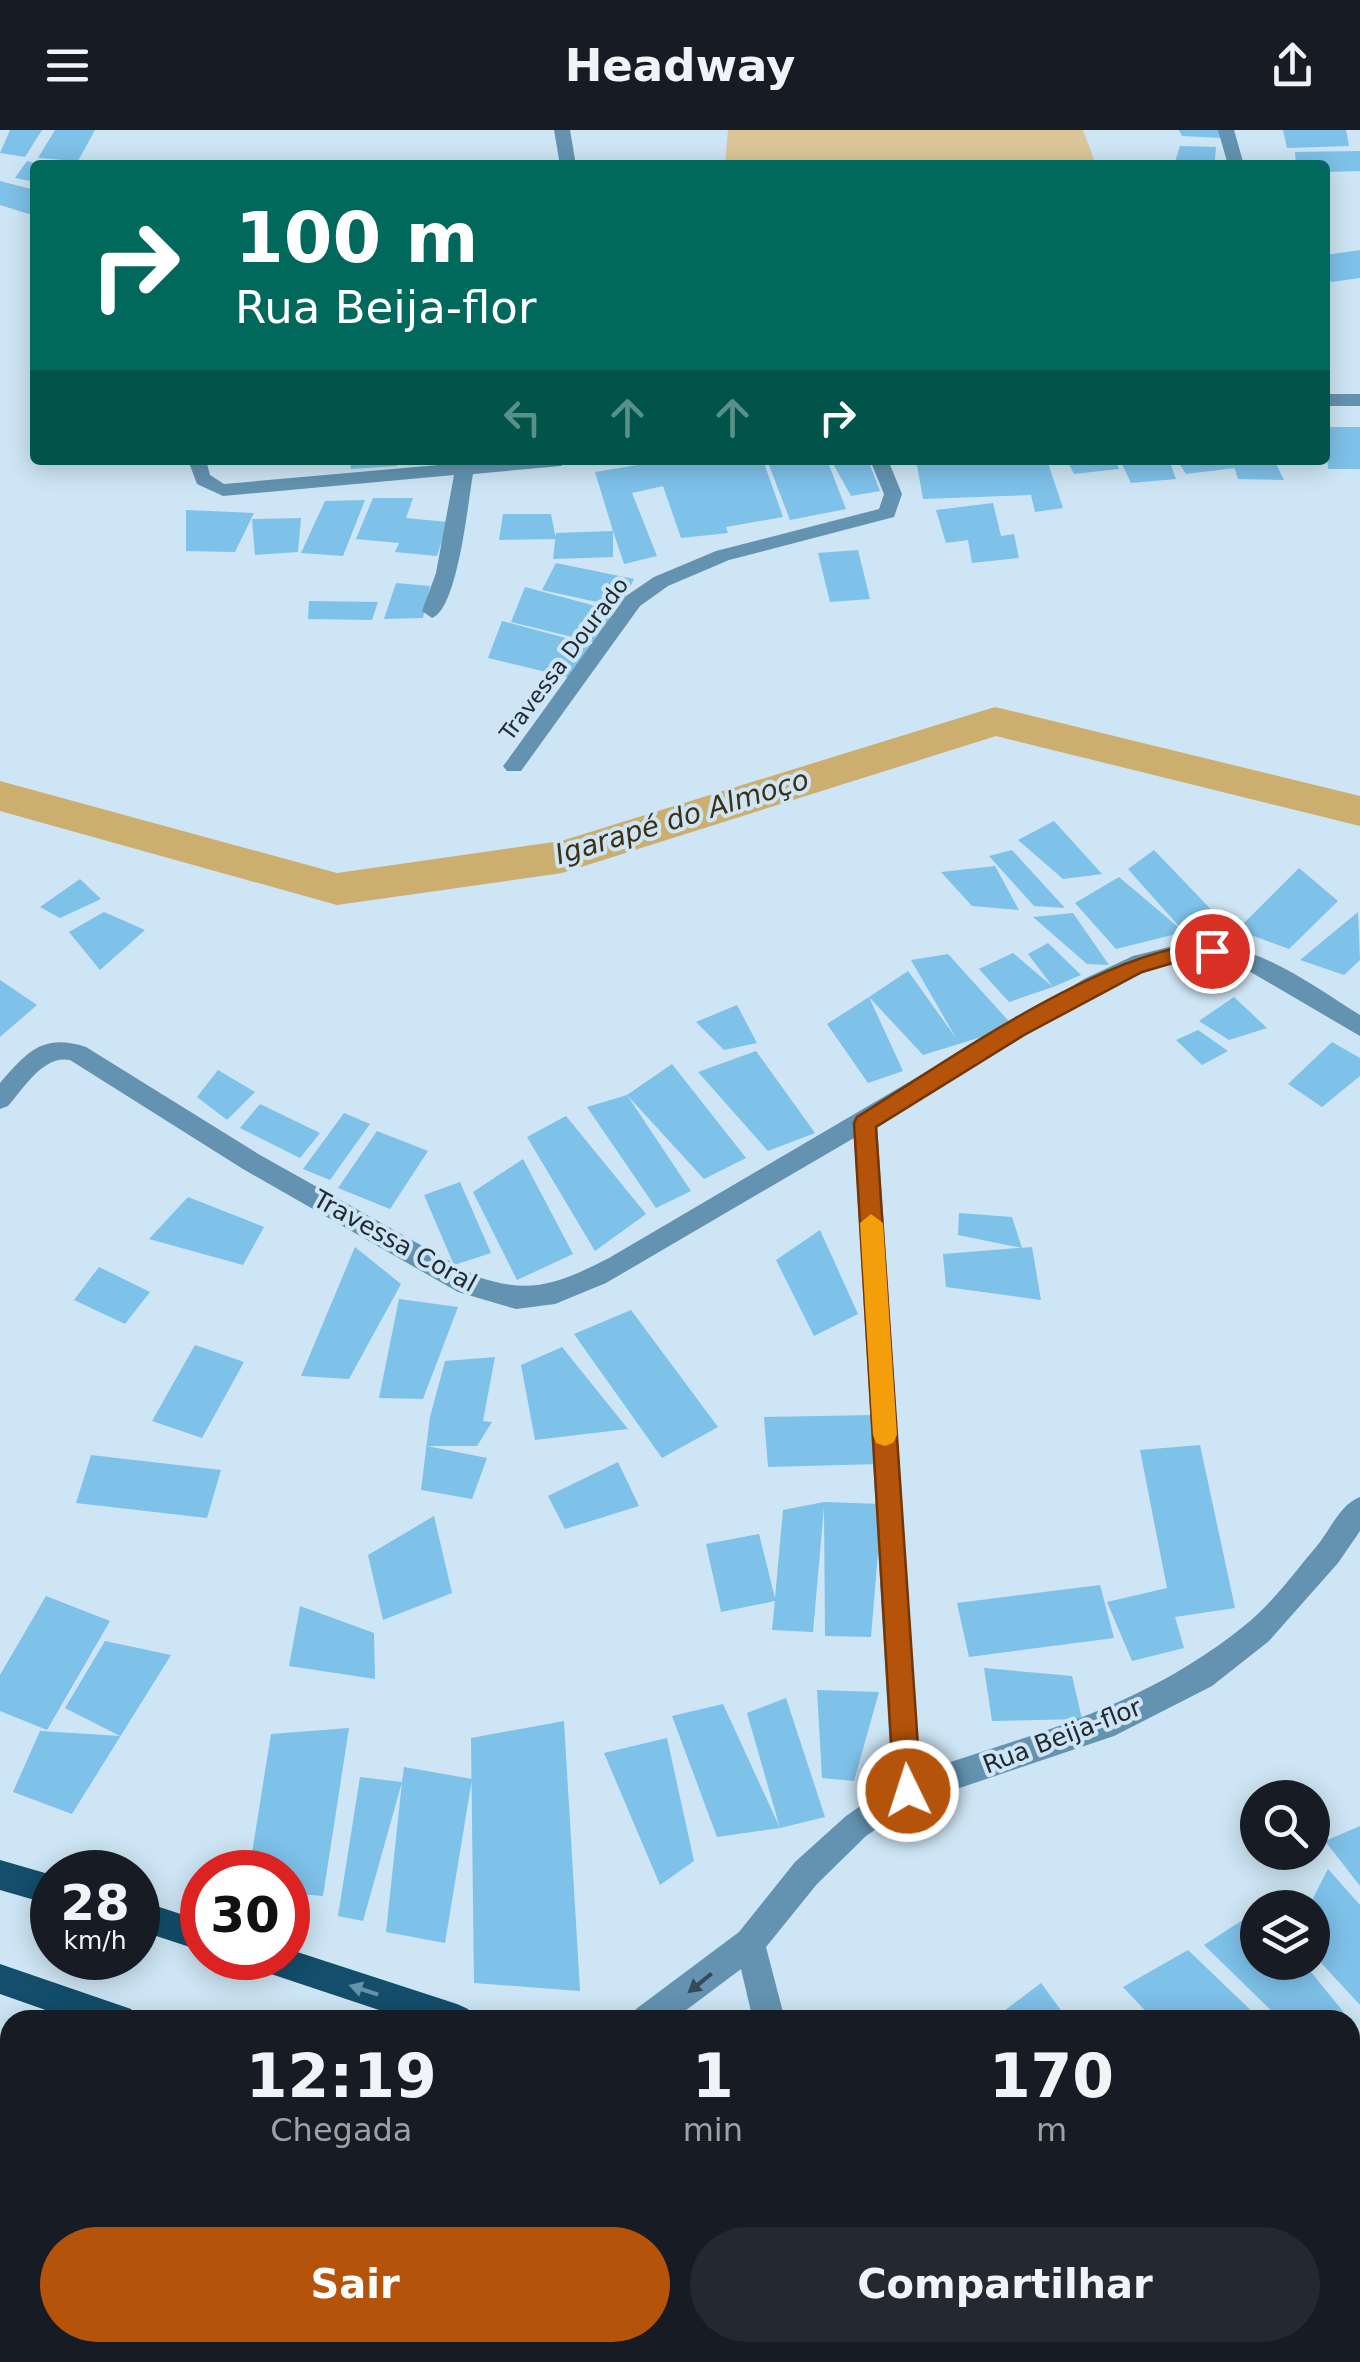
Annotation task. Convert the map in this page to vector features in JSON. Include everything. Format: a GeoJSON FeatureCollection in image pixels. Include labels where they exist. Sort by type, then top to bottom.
{"type":"FeatureCollection","features":[{"type":"Feature","properties":{"kind":"main road"},"geometry":{"type":"LineString","coordinates":[[0,1875],[30,1884]]}},
{"type":"Feature","properties":{"kind":"main road"},"geometry":{"type":"LineString","coordinates":[[310,1972],[426,2010]]}},
{"type":"Feature","properties":{"kind":"main road"},"geometry":{"type":"LineString","coordinates":[[0,1979],[91,2010]]}},
{"type":"Feature","properties":{"kind":"street"},"geometry":{"type":"LineString","coordinates":[[562,130],[567,160]]}},
{"type":"Feature","properties":{"kind":"street"},"geometry":{"type":"LineString","coordinates":[[1226,130],[1235,160]]}},
{"type":"Feature","properties":{"kind":"street"},"geometry":{"type":"LineString","coordinates":[[1330,400],[1360,400]]}},
{"type":"Feature","properties":{"kind":"street"},"geometry":{"type":"LineString","coordinates":[[199,465],[201,479],[208,486],[238,490],[517,465]]}},
{"type":"Feature","properties":{"kind":"street","name":"Travessa Dourado"},"geometry":{"type":"LineString","coordinates":[[514,766],[633,600],[651,585],[726,554],[886,514],[893,494],[881,465]]}},
{"type":"Feature","properties":{"kind":"street"},"geometry":{"type":"LineString","coordinates":[[432,611],[446,574],[464,471]]}},
{"type":"Feature","properties":{"kind":"street"},"geometry":{"type":"LineString","coordinates":[[908,1791],[865,1123],[1070,999],[1135,966],[1183,952],[1212,951],[1240,958],[1360,1028]]}},
{"type":"Feature","properties":{"kind":"street","name":"Travessa Coral"},"geometry":{"type":"LineString","coordinates":[[0,1099],[40,1058],[66,1048],[98,1064],[224,1145],[467,1284],[500,1296],[531,1299],[608,1268],[865,1123]]}},
{"type":"Feature","properties":{"kind":"street","name":"Rua Beija-flor"},"geometry":{"type":"LineString","coordinates":[[660,2010],[750,1942],[806,1873],[856,1826],[908,1791],[1114,1722],[1202,1676],[1259,1632],[1328,1554],[1360,1509]]}},
{"type":"Feature","properties":{"kind":"street"},"geometry":{"type":"LineString","coordinates":[[750,1942],[766,2010]]}},
{"type":"Feature","properties":{"kind":"shaded area"},"geometry":{"type":"Polygon","coordinates":[[[728,130],[1083,130],[1094,160],[725,160],[728,130]]]}},
{"type":"Feature","properties":{"kind":"building"},"geometry":{"type":"Polygon","coordinates":[[[10,130],[42,130],[25,157],[0,153],[10,130]]]}},
{"type":"Feature","properties":{"kind":"building"},"geometry":{"type":"Polygon","coordinates":[[[55,130],[95,130],[79,160],[38,158],[55,130]]]}},
{"type":"Feature","properties":{"kind":"building"},"geometry":{"type":"Polygon","coordinates":[[[1179,130],[1219,130],[1222,138],[1182,136],[1179,130]]]}},
{"type":"Feature","properties":{"kind":"building"},"geometry":{"type":"Polygon","coordinates":[[[1283,130],[1346,130],[1349,146],[1287,148],[1283,130]]]}},
{"type":"Feature","properties":{"kind":"building"},"geometry":{"type":"Polygon","coordinates":[[[1180,146],[1216,147],[1215,160],[1176,160],[1180,146]]]}},
{"type":"Feature","properties":{"kind":"building"},"geometry":{"type":"Polygon","coordinates":[[[1360,151],[1360,171],[1330,172],[1330,160],[1296,160],[1295,152],[1360,151]]]}},
{"type":"Feature","properties":{"kind":"building"},"geometry":{"type":"Polygon","coordinates":[[[27,161],[30,162],[30,181],[15,178],[27,161]]]}},
{"type":"Feature","properties":{"kind":"building"},"geometry":{"type":"Polygon","coordinates":[[[0,181],[30,189],[29,214],[0,205],[0,181]]]}},
{"type":"Feature","properties":{"kind":"building"},"geometry":{"type":"Polygon","coordinates":[[[1360,250],[1360,278],[1331,282],[1330,254],[1360,250]]]}},
{"type":"Feature","properties":{"kind":"building"},"geometry":{"type":"Polygon","coordinates":[[[1330,427],[1360,427],[1360,469],[1328,469],[1330,427]]]}},
{"type":"Feature","properties":{"kind":"building"},"geometry":{"type":"Polygon","coordinates":[[[351,465],[397,465],[397,466],[351,469],[351,465]]]}},
{"type":"Feature","properties":{"kind":"building"},"geometry":{"type":"Polygon","coordinates":[[[638,465],[765,465],[783,517],[726,527],[728,533],[681,538],[663,486],[632,493],[657,556],[624,564],[595,472],[638,465]]]}},
{"type":"Feature","properties":{"kind":"building"},"geometry":{"type":"Polygon","coordinates":[[[769,465],[829,465],[846,509],[790,520],[769,465]]]}},
{"type":"Feature","properties":{"kind":"building"},"geometry":{"type":"Polygon","coordinates":[[[834,465],[870,465],[880,491],[851,496],[834,465]]]}},
{"type":"Feature","properties":{"kind":"building"},"geometry":{"type":"Polygon","coordinates":[[[917,465],[1049,465],[1063,508],[1035,512],[1031,495],[923,499],[917,465]]]}},
{"type":"Feature","properties":{"kind":"building"},"geometry":{"type":"Polygon","coordinates":[[[1070,465],[1118,465],[1119,469],[1074,474],[1070,465]]]}},
{"type":"Feature","properties":{"kind":"building"},"geometry":{"type":"Polygon","coordinates":[[[1122,465],[1171,465],[1176,479],[1131,483],[1122,465]]]}},
{"type":"Feature","properties":{"kind":"building"},"geometry":{"type":"Polygon","coordinates":[[[1180,465],[1235,468],[1186,474],[1180,465]]]}},
{"type":"Feature","properties":{"kind":"building"},"geometry":{"type":"Polygon","coordinates":[[[1234,465],[1276,465],[1284,480],[1238,479],[1234,465]]]}},
{"type":"Feature","properties":{"kind":"building"},"geometry":{"type":"Polygon","coordinates":[[[373,498],[413,498],[406,518],[448,522],[437,556],[395,552],[399,543],[356,539],[373,498]]]}},
{"type":"Feature","properties":{"kind":"building"},"geometry":{"type":"Polygon","coordinates":[[[365,500],[343,556],[301,553],[325,501],[365,500]]]}},
{"type":"Feature","properties":{"kind":"building"},"geometry":{"type":"Polygon","coordinates":[[[993,503],[1001,536],[1014,534],[1019,558],[972,563],[968,540],[946,543],[936,510],[993,503]]]}},
{"type":"Feature","properties":{"kind":"building"},"geometry":{"type":"Polygon","coordinates":[[[186,510],[254,513],[235,552],[186,551],[186,510]]]}},
{"type":"Feature","properties":{"kind":"building"},"geometry":{"type":"Polygon","coordinates":[[[503,514],[551,514],[556,539],[499,540],[503,514]]]}},
{"type":"Feature","properties":{"kind":"building"},"geometry":{"type":"Polygon","coordinates":[[[301,518],[298,552],[255,555],[252,519],[301,518]]]}},
{"type":"Feature","properties":{"kind":"building"},"geometry":{"type":"Polygon","coordinates":[[[613,531],[613,557],[553,559],[556,533],[613,531]]]}},
{"type":"Feature","properties":{"kind":"building"},"geometry":{"type":"Polygon","coordinates":[[[858,550],[870,599],[830,602],[818,553],[858,550]]]}},
{"type":"Feature","properties":{"kind":"building"},"geometry":{"type":"Polygon","coordinates":[[[556,563],[634,579],[620,607],[542,590],[556,563]]]}},
{"type":"Feature","properties":{"kind":"building"},"geometry":{"type":"Polygon","coordinates":[[[396,583],[430,586],[423,618],[384,619],[396,583]]]}},
{"type":"Feature","properties":{"kind":"building"},"geometry":{"type":"Polygon","coordinates":[[[525,587],[614,611],[597,643],[511,622],[525,587]]]}},
{"type":"Feature","properties":{"kind":"building"},"geometry":{"type":"Polygon","coordinates":[[[309,601],[378,602],[372,620],[308,619],[309,601]]]}},
{"type":"Feature","properties":{"kind":"building"},"geometry":{"type":"Polygon","coordinates":[[[502,621],[592,645],[575,679],[488,658],[502,621]]]}},
{"type":"Feature","properties":{"kind":"building"},"geometry":{"type":"Polygon","coordinates":[[[1054,821],[1102,874],[1063,879],[1018,840],[1054,821]]]}},
{"type":"Feature","properties":{"kind":"building"},"geometry":{"type":"Polygon","coordinates":[[[1012,850],[1065,908],[1034,906],[989,856],[1012,850]]]}},
{"type":"Feature","properties":{"kind":"building"},"geometry":{"type":"Polygon","coordinates":[[[1154,850],[1224,923],[1184,932],[1128,869],[1154,850]]]}},
{"type":"Feature","properties":{"kind":"building"},"geometry":{"type":"Polygon","coordinates":[[[995,866],[1019,910],[972,906],[941,872],[995,866]]]}},
{"type":"Feature","properties":{"kind":"building"},"geometry":{"type":"Polygon","coordinates":[[[1299,868],[1338,901],[1289,949],[1237,930],[1299,868]]]}},
{"type":"Feature","properties":{"kind":"building"},"geometry":{"type":"Polygon","coordinates":[[[1119,877],[1184,932],[1116,949],[1075,903],[1119,877]]]}},
{"type":"Feature","properties":{"kind":"building"},"geometry":{"type":"Polygon","coordinates":[[[80,879],[101,899],[60,918],[40,907],[80,879]]]}},
{"type":"Feature","properties":{"kind":"building"},"geometry":{"type":"Polygon","coordinates":[[[104,912],[145,930],[100,970],[69,932],[104,912]]]}},
{"type":"Feature","properties":{"kind":"building"},"geometry":{"type":"Polygon","coordinates":[[[1358,912],[1360,960],[1344,975],[1300,960],[1358,912]]]}},
{"type":"Feature","properties":{"kind":"building"},"geometry":{"type":"Polygon","coordinates":[[[1073,913],[1109,965],[1087,964],[1033,917],[1073,913]]]}},
{"type":"Feature","properties":{"kind":"building"},"geometry":{"type":"Polygon","coordinates":[[[1048,943],[1081,975],[1053,987],[1028,954],[1048,943]]]}},
{"type":"Feature","properties":{"kind":"building"},"geometry":{"type":"Polygon","coordinates":[[[1013,953],[1053,987],[1009,1002],[979,969],[1013,953]]]}},
{"type":"Feature","properties":{"kind":"building"},"geometry":{"type":"Polygon","coordinates":[[[948,954],[1014,1027],[923,1055],[869,997],[908,971],[956,1038],[911,960],[948,954]]]}},
{"type":"Feature","properties":{"kind":"building"},"geometry":{"type":"Polygon","coordinates":[[[0,980],[37,1005],[0,1037],[0,980]]]}},
{"type":"Feature","properties":{"kind":"building"},"geometry":{"type":"Polygon","coordinates":[[[869,997],[903,1071],[868,1083],[827,1024],[869,997]]]}},
{"type":"Feature","properties":{"kind":"building"},"geometry":{"type":"Polygon","coordinates":[[[1234,997],[1267,1028],[1229,1040],[1199,1021],[1234,997]]]}},
{"type":"Feature","properties":{"kind":"building"},"geometry":{"type":"Polygon","coordinates":[[[737,1005],[757,1043],[724,1050],[696,1022],[737,1005]]]}},
{"type":"Feature","properties":{"kind":"building"},"geometry":{"type":"Polygon","coordinates":[[[1198,1030],[1228,1051],[1202,1065],[1176,1040],[1198,1030]]]}},
{"type":"Feature","properties":{"kind":"building"},"geometry":{"type":"Polygon","coordinates":[[[1332,1042],[1360,1058],[1360,1076],[1322,1107],[1288,1084],[1332,1042]]]}},
{"type":"Feature","properties":{"kind":"building"},"geometry":{"type":"Polygon","coordinates":[[[756,1051],[815,1133],[768,1151],[698,1072],[756,1051]]]}},
{"type":"Feature","properties":{"kind":"building"},"geometry":{"type":"Polygon","coordinates":[[[672,1064],[746,1158],[704,1179],[627,1095],[672,1064]]]}},
{"type":"Feature","properties":{"kind":"building"},"geometry":{"type":"Polygon","coordinates":[[[218,1070],[255,1092],[227,1120],[197,1097],[218,1070]]]}},
{"type":"Feature","properties":{"kind":"building"},"geometry":{"type":"Polygon","coordinates":[[[627,1095],[691,1191],[656,1208],[587,1107],[627,1095]]]}},
{"type":"Feature","properties":{"kind":"building"},"geometry":{"type":"Polygon","coordinates":[[[260,1104],[320,1133],[300,1158],[240,1128],[260,1104]]]}},
{"type":"Feature","properties":{"kind":"building"},"geometry":{"type":"Polygon","coordinates":[[[344,1113],[370,1124],[330,1180],[303,1169],[344,1113]]]}},
{"type":"Feature","properties":{"kind":"building"},"geometry":{"type":"Polygon","coordinates":[[[566,1116],[646,1214],[595,1251],[527,1137],[566,1116]]]}},
{"type":"Feature","properties":{"kind":"building"},"geometry":{"type":"Polygon","coordinates":[[[377,1131],[428,1151],[390,1209],[338,1188],[377,1131]]]}},
{"type":"Feature","properties":{"kind":"building"},"geometry":{"type":"Polygon","coordinates":[[[523,1159],[573,1254],[517,1280],[473,1192],[523,1159]]]}},
{"type":"Feature","properties":{"kind":"building"},"geometry":{"type":"Polygon","coordinates":[[[460,1182],[491,1253],[454,1265],[424,1195],[460,1182]]]}},
{"type":"Feature","properties":{"kind":"building"},"geometry":{"type":"Polygon","coordinates":[[[188,1197],[264,1227],[243,1265],[149,1239],[188,1197]]]}},
{"type":"Feature","properties":{"kind":"building"},"geometry":{"type":"Polygon","coordinates":[[[959,1213],[1012,1217],[1022,1248],[958,1235],[959,1213]]]}},
{"type":"Feature","properties":{"kind":"building"},"geometry":{"type":"Polygon","coordinates":[[[820,1230],[858,1314],[814,1336],[776,1260],[820,1230]]]}},
{"type":"Feature","properties":{"kind":"building"},"geometry":{"type":"Polygon","coordinates":[[[355,1247],[401,1284],[349,1379],[301,1376],[355,1247]]]}},
{"type":"Feature","properties":{"kind":"building"},"geometry":{"type":"Polygon","coordinates":[[[1032,1247],[1041,1300],[946,1287],[943,1254],[1032,1247]]]}},
{"type":"Feature","properties":{"kind":"building"},"geometry":{"type":"Polygon","coordinates":[[[99,1267],[150,1292],[125,1324],[74,1300],[99,1267]]]}},
{"type":"Feature","properties":{"kind":"building"},"geometry":{"type":"Polygon","coordinates":[[[399,1299],[458,1307],[423,1399],[379,1398],[399,1299]]]}},
{"type":"Feature","properties":{"kind":"building"},"geometry":{"type":"Polygon","coordinates":[[[631,1310],[718,1427],[662,1458],[574,1334],[631,1310]]]}},
{"type":"Feature","properties":{"kind":"building"},"geometry":{"type":"Polygon","coordinates":[[[195,1345],[244,1362],[202,1438],[152,1421],[195,1345]]]}},
{"type":"Feature","properties":{"kind":"building"},"geometry":{"type":"Polygon","coordinates":[[[562,1347],[628,1429],[535,1440],[521,1365],[562,1347]]]}},
{"type":"Feature","properties":{"kind":"building"},"geometry":{"type":"Polygon","coordinates":[[[495,1357],[483,1421],[492,1422],[477,1446],[427,1446],[487,1458],[472,1499],[421,1490],[430,1417],[445,1361],[495,1357]]]}},
{"type":"Feature","properties":{"kind":"building"},"geometry":{"type":"Polygon","coordinates":[[[876,1415],[880,1464],[768,1467],[764,1417],[876,1415]]]}},
{"type":"Feature","properties":{"kind":"building"},"geometry":{"type":"Polygon","coordinates":[[[1200,1445],[1235,1608],[1175,1617],[1184,1648],[1132,1661],[1107,1602],[1167,1588],[1140,1450],[1200,1445]]]}},
{"type":"Feature","properties":{"kind":"building"},"geometry":{"type":"Polygon","coordinates":[[[91,1455],[221,1470],[207,1518],[76,1503],[91,1455]]]}},
{"type":"Feature","properties":{"kind":"building"},"geometry":{"type":"Polygon","coordinates":[[[618,1462],[639,1506],[565,1529],[548,1496],[618,1462]]]}},
{"type":"Feature","properties":{"kind":"building"},"geometry":{"type":"Polygon","coordinates":[[[824,1502],[882,1504],[871,1637],[825,1636],[824,1507],[813,1632],[772,1630],[775,1601],[721,1612],[706,1544],[759,1534],[775,1598],[783,1510],[824,1502]]]}},
{"type":"Feature","properties":{"kind":"building"},"geometry":{"type":"Polygon","coordinates":[[[434,1516],[452,1593],[383,1620],[368,1555],[434,1516]]]}},
{"type":"Feature","properties":{"kind":"building"},"geometry":{"type":"Polygon","coordinates":[[[1100,1585],[1114,1638],[969,1657],[957,1603],[1100,1585]]]}},
{"type":"Feature","properties":{"kind":"building"},"geometry":{"type":"Polygon","coordinates":[[[46,1596],[110,1621],[47,1730],[0,1711],[0,1675],[46,1596]]]}},
{"type":"Feature","properties":{"kind":"building"},"geometry":{"type":"Polygon","coordinates":[[[300,1606],[374,1633],[375,1679],[289,1666],[300,1606]]]}},
{"type":"Feature","properties":{"kind":"building"},"geometry":{"type":"Polygon","coordinates":[[[105,1641],[171,1655],[72,1814],[13,1792],[40,1731],[120,1736],[65,1708],[105,1641]]]}},
{"type":"Feature","properties":{"kind":"building"},"geometry":{"type":"Polygon","coordinates":[[[984,1668],[1072,1676],[1082,1719],[992,1721],[984,1668]]]}},
{"type":"Feature","properties":{"kind":"building"},"geometry":{"type":"Polygon","coordinates":[[[817,1690],[879,1692],[854,1781],[822,1778],[817,1690]]]}},
{"type":"Feature","properties":{"kind":"building"},"geometry":{"type":"Polygon","coordinates":[[[786,1698],[825,1817],[780,1828],[747,1713],[786,1698]]]}},
{"type":"Feature","properties":{"kind":"building"},"geometry":{"type":"Polygon","coordinates":[[[723,1704],[780,1828],[717,1837],[672,1716],[723,1704]]]}},
{"type":"Feature","properties":{"kind":"building"},"geometry":{"type":"Polygon","coordinates":[[[564,1721],[580,1991],[474,1983],[471,1738],[564,1721]]]}},
{"type":"Feature","properties":{"kind":"building"},"geometry":{"type":"Polygon","coordinates":[[[349,1728],[323,1896],[310,1895],[310,1850],[253,1850],[271,1734],[349,1728]]]}},
{"type":"Feature","properties":{"kind":"building"},"geometry":{"type":"Polygon","coordinates":[[[667,1738],[694,1861],[660,1885],[604,1753],[667,1738]]]}},
{"type":"Feature","properties":{"kind":"building"},"geometry":{"type":"Polygon","coordinates":[[[404,1767],[472,1779],[445,1943],[386,1932],[404,1767]]]}},
{"type":"Feature","properties":{"kind":"building"},"geometry":{"type":"Polygon","coordinates":[[[360,1777],[402,1782],[363,1921],[338,1916],[360,1777]]]}},
{"type":"Feature","properties":{"kind":"building"},"geometry":{"type":"Polygon","coordinates":[[[1360,1826],[1360,1886],[1330,1847],[1330,1839],[1360,1826]]]}},
{"type":"Feature","properties":{"kind":"building"},"geometry":{"type":"Polygon","coordinates":[[[1329,1870],[1360,1905],[1360,2005],[1330,1972],[1330,1890],[1317,1890],[1329,1870]]]}},
{"type":"Feature","properties":{"kind":"building"},"geometry":{"type":"Polygon","coordinates":[[[1240,1922],[1240,1980],[1318,1980],[1342,2010],[1271,2010],[1204,1945],[1240,1922]]]}},
{"type":"Feature","properties":{"kind":"building"},"geometry":{"type":"Polygon","coordinates":[[[1188,1950],[1251,2010],[1145,2010],[1123,1987],[1188,1950]]]}},
{"type":"Feature","properties":{"kind":"building"},"geometry":{"type":"Polygon","coordinates":[[[1041,1983],[1061,2010],[1005,2010],[1041,1983]]]}},
{"type":"Feature","properties":{"kind":"waterway","name":"Igarapé do Almoço"},"geometry":{"type":"LineString","coordinates":[[0,796],[337,889],[562,857],[995,721],[1360,811]]}},
{"type":"Feature","properties":{"kind":"slow traffic"},"geometry":{"type":"LineString","coordinates":[[871,1223],[885,1435]]}},
{"type":"Feature","properties":{"kind":"route"},"geometry":{"type":"LineString","coordinates":[[908,1791],[865,1123],[1016,1030],[1135,966],[1183,952],[1212,951]]}}]}
